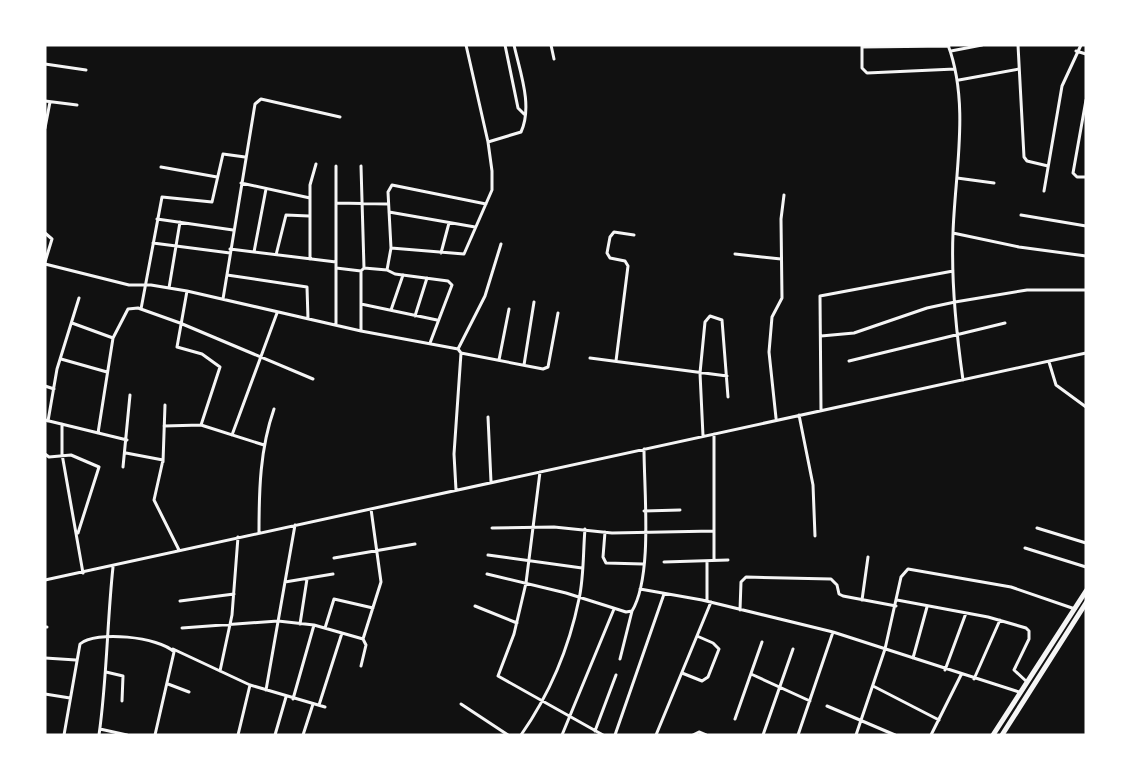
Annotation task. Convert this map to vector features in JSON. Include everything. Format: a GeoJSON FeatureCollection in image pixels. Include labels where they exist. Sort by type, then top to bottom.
{"type":"FeatureCollection","features":[{"type":"Feature","properties":{"kind":"main road"},"geometry":{"type":"LineString","coordinates":[[993,735],[1086,591]]}},
{"type":"Feature","properties":{"kind":"main road"},"geometry":{"type":"LineString","coordinates":[[1002,735],[1086,603]]}},
{"type":"Feature","properties":{"kind":"street"},"geometry":{"type":"LineString","coordinates":[[390,248],[464,254],[492,190],[488,142],[466,45]]}},
{"type":"Feature","properties":{"kind":"street"},"geometry":{"type":"LineString","coordinates":[[505,45],[518,108],[524,114]]}},
{"type":"Feature","properties":{"kind":"street"},"geometry":{"type":"LineString","coordinates":[[488,142],[521,132],[527,105],[514,45]]}},
{"type":"Feature","properties":{"kind":"street"},"geometry":{"type":"LineString","coordinates":[[551,45],[554,59]]}},
{"type":"Feature","properties":{"kind":"street"},"geometry":{"type":"LineString","coordinates":[[951,51],[982,45]]}},
{"type":"Feature","properties":{"kind":"street"},"geometry":{"type":"LineString","coordinates":[[1018,45],[1024,157],[1027,161],[1048,166]]}},
{"type":"Feature","properties":{"kind":"street"},"geometry":{"type":"LineString","coordinates":[[1044,191],[1062,86],[1076,51],[1081,45]]}},
{"type":"Feature","properties":{"kind":"street"},"geometry":{"type":"LineString","coordinates":[[955,69],[867,74],[862,68],[862,46],[949,46],[951,51],[959,80],[953,271],[957,336],[963,380]]}},
{"type":"Feature","properties":{"kind":"street"},"geometry":{"type":"LineString","coordinates":[[1076,51],[1086,54]]}},
{"type":"Feature","properties":{"kind":"street"},"geometry":{"type":"LineString","coordinates":[[45,64],[86,70]]}},
{"type":"Feature","properties":{"kind":"street"},"geometry":{"type":"LineString","coordinates":[[959,80],[1019,69]]}},
{"type":"Feature","properties":{"kind":"street"},"geometry":{"type":"LineString","coordinates":[[223,300],[233,230],[257,100],[340,117]]}},
{"type":"Feature","properties":{"kind":"street"},"geometry":{"type":"LineString","coordinates":[[45,101],[77,105]]}},
{"type":"Feature","properties":{"kind":"street"},"geometry":{"type":"LineString","coordinates":[[45,128],[50,102]]}},
{"type":"Feature","properties":{"kind":"street"},"geometry":{"type":"LineString","coordinates":[[1086,103],[1073,173],[1077,177],[1086,177]]}},
{"type":"Feature","properties":{"kind":"street"},"geometry":{"type":"LineString","coordinates":[[141,309],[160,200],[164,196],[212,202],[223,154],[246,157]]}},
{"type":"Feature","properties":{"kind":"street"},"geometry":{"type":"LineString","coordinates":[[310,259],[310,198],[316,164]]}},
{"type":"Feature","properties":{"kind":"street"},"geometry":{"type":"LineString","coordinates":[[336,166],[336,324]]}},
{"type":"Feature","properties":{"kind":"street"},"geometry":{"type":"LineString","coordinates":[[361,166],[361,331]]}},
{"type":"Feature","properties":{"kind":"street"},"geometry":{"type":"LineString","coordinates":[[161,167],[217,177]]}},
{"type":"Feature","properties":{"kind":"street"},"geometry":{"type":"LineString","coordinates":[[956,178],[994,183]]}},
{"type":"Feature","properties":{"kind":"street"},"geometry":{"type":"LineString","coordinates":[[241,183],[310,198]]}},
{"type":"Feature","properties":{"kind":"street"},"geometry":{"type":"LineString","coordinates":[[387,270],[390,248],[389,188],[395,184],[486,204]]}},
{"type":"Feature","properties":{"kind":"street"},"geometry":{"type":"LineString","coordinates":[[254,252],[266,189]]}},
{"type":"Feature","properties":{"kind":"street"},"geometry":{"type":"LineString","coordinates":[[776,419],[769,352],[772,317],[782,298],[784,195]]}},
{"type":"Feature","properties":{"kind":"street"},"geometry":{"type":"LineString","coordinates":[[336,203],[388,204]]}},
{"type":"Feature","properties":{"kind":"street"},"geometry":{"type":"LineString","coordinates":[[389,212],[476,227]]}},
{"type":"Feature","properties":{"kind":"street"},"geometry":{"type":"LineString","coordinates":[[276,255],[286,215],[309,216]]}},
{"type":"Feature","properties":{"kind":"street"},"geometry":{"type":"LineString","coordinates":[[1022,215],[1086,226]]}},
{"type":"Feature","properties":{"kind":"street"},"geometry":{"type":"LineString","coordinates":[[157,219],[233,230]]}},
{"type":"Feature","properties":{"kind":"street"},"geometry":{"type":"LineString","coordinates":[[169,288],[180,222]]}},
{"type":"Feature","properties":{"kind":"street"},"geometry":{"type":"LineString","coordinates":[[441,253],[449,223]]}},
{"type":"Feature","properties":{"kind":"street"},"geometry":{"type":"LineString","coordinates":[[45,232],[52,239],[45,263],[129,285],[187,291],[277,313],[430,343],[543,369],[550,364],[558,313]]}},
{"type":"Feature","properties":{"kind":"street"},"geometry":{"type":"LineString","coordinates":[[616,361],[628,266],[625,261],[610,258],[607,253],[610,237],[614,232],[634,235]]}},
{"type":"Feature","properties":{"kind":"street"},"geometry":{"type":"LineString","coordinates":[[953,233],[1019,247],[1086,256]]}},
{"type":"Feature","properties":{"kind":"street"},"geometry":{"type":"LineString","coordinates":[[153,243],[336,262]]}},
{"type":"Feature","properties":{"kind":"street"},"geometry":{"type":"LineString","coordinates":[[456,490],[453,454],[459,351],[485,296],[501,244]]}},
{"type":"Feature","properties":{"kind":"street"},"geometry":{"type":"LineString","coordinates":[[735,254],[781,259]]}},
{"type":"Feature","properties":{"kind":"street"},"geometry":{"type":"LineString","coordinates":[[336,268],[387,270],[448,281],[452,285],[430,343]]}},
{"type":"Feature","properties":{"kind":"street"},"geometry":{"type":"LineString","coordinates":[[821,411],[821,336],[818,299],[823,293],[953,271]]}},
{"type":"Feature","properties":{"kind":"street"},"geometry":{"type":"LineString","coordinates":[[391,310],[403,274]]}},
{"type":"Feature","properties":{"kind":"street"},"geometry":{"type":"LineString","coordinates":[[226,275],[307,286],[308,319]]}},
{"type":"Feature","properties":{"kind":"street"},"geometry":{"type":"LineString","coordinates":[[415,316],[427,278]]}},
{"type":"Feature","properties":{"kind":"street"},"geometry":{"type":"LineString","coordinates":[[821,336],[854,333],[927,308],[955,302],[1028,290],[1086,290]]}},
{"type":"Feature","properties":{"kind":"street"},"geometry":{"type":"LineString","coordinates":[[187,291],[177,347],[202,354],[220,367],[201,425]]}},
{"type":"Feature","properties":{"kind":"street"},"geometry":{"type":"LineString","coordinates":[[79,298],[46,421],[127,440]]}},
{"type":"Feature","properties":{"kind":"street"},"geometry":{"type":"LineString","coordinates":[[524,365],[534,302]]}},
{"type":"Feature","properties":{"kind":"street"},"geometry":{"type":"LineString","coordinates":[[361,304],[437,320]]}},
{"type":"Feature","properties":{"kind":"street"},"geometry":{"type":"LineString","coordinates":[[98,433],[113,338],[128,309],[141,309],[180,322],[313,379]]}},
{"type":"Feature","properties":{"kind":"street"},"geometry":{"type":"LineString","coordinates":[[499,360],[509,309]]}},
{"type":"Feature","properties":{"kind":"street"},"geometry":{"type":"LineString","coordinates":[[232,435],[277,313]]}},
{"type":"Feature","properties":{"kind":"street"},"geometry":{"type":"LineString","coordinates":[[703,436],[700,373],[705,322],[710,316],[717,316],[723,324],[728,397]]}},
{"type":"Feature","properties":{"kind":"street"},"geometry":{"type":"LineString","coordinates":[[72,323],[113,338]]}},
{"type":"Feature","properties":{"kind":"street"},"geometry":{"type":"LineString","coordinates":[[849,361],[1005,324]]}},
{"type":"Feature","properties":{"kind":"street"},"geometry":{"type":"LineString","coordinates":[[45,580],[1086,353]]}},
{"type":"Feature","properties":{"kind":"street"},"geometry":{"type":"LineString","coordinates":[[590,358],[727,376]]}},
{"type":"Feature","properties":{"kind":"street"},"geometry":{"type":"LineString","coordinates":[[61,359],[106,372]]}},
{"type":"Feature","properties":{"kind":"street"},"geometry":{"type":"LineString","coordinates":[[1049,362],[1056,385],[1086,407]]}},
{"type":"Feature","properties":{"kind":"street"},"geometry":{"type":"LineString","coordinates":[[45,386],[54,389]]}},
{"type":"Feature","properties":{"kind":"street"},"geometry":{"type":"LineString","coordinates":[[123,467],[130,395]]}},
{"type":"Feature","properties":{"kind":"street"},"geometry":{"type":"LineString","coordinates":[[162,476],[165,405]]}},
{"type":"Feature","properties":{"kind":"street"},"geometry":{"type":"LineString","coordinates":[[259,532],[259,491],[264,445],[274,409]]}},
{"type":"Feature","properties":{"kind":"street"},"geometry":{"type":"LineString","coordinates":[[799,416],[813,484],[815,536]]}},
{"type":"Feature","properties":{"kind":"street"},"geometry":{"type":"LineString","coordinates":[[488,417],[491,482]]}},
{"type":"Feature","properties":{"kind":"street"},"geometry":{"type":"LineString","coordinates":[[62,424],[62,454],[83,573]]}},
{"type":"Feature","properties":{"kind":"street"},"geometry":{"type":"LineString","coordinates":[[164,426],[201,425],[264,445]]}},
{"type":"Feature","properties":{"kind":"street"},"geometry":{"type":"LineString","coordinates":[[714,434],[714,560]]}},
{"type":"Feature","properties":{"kind":"street"},"geometry":{"type":"LineString","coordinates":[[620,659],[632,611],[640,590],[643,564],[644,449]]}},
{"type":"Feature","properties":{"kind":"street"},"geometry":{"type":"LineString","coordinates":[[126,453],[163,460]]}},
{"type":"Feature","properties":{"kind":"street"},"geometry":{"type":"LineString","coordinates":[[45,454],[49,457],[62,454],[88,461],[99,467],[77,534]]}},
{"type":"Feature","properties":{"kind":"street"},"geometry":{"type":"LineString","coordinates":[[163,460],[154,500],[179,550]]}},
{"type":"Feature","properties":{"kind":"street"},"geometry":{"type":"LineString","coordinates":[[540,472],[526,583],[517,623],[498,676],[603,735]]}},
{"type":"Feature","properties":{"kind":"street"},"geometry":{"type":"LineString","coordinates":[[361,666],[366,645],[363,639],[381,582],[370,508]]}},
{"type":"Feature","properties":{"kind":"street"},"geometry":{"type":"LineString","coordinates":[[644,511],[680,510]]}},
{"type":"Feature","properties":{"kind":"street"},"geometry":{"type":"LineString","coordinates":[[266,690],[295,525]]}},
{"type":"Feature","properties":{"kind":"street"},"geometry":{"type":"LineString","coordinates":[[492,528],[533,527],[644,533],[714,531]]}},
{"type":"Feature","properties":{"kind":"street"},"geometry":{"type":"LineString","coordinates":[[1037,528],[1086,543]]}},
{"type":"Feature","properties":{"kind":"street"},"geometry":{"type":"LineString","coordinates":[[521,735],[543,703],[567,640],[580,598],[585,530]]}},
{"type":"Feature","properties":{"kind":"street"},"geometry":{"type":"LineString","coordinates":[[605,532],[603,557],[606,563],[643,564]]}},
{"type":"Feature","properties":{"kind":"street"},"geometry":{"type":"LineString","coordinates":[[220,671],[230,624],[238,537]]}},
{"type":"Feature","properties":{"kind":"street"},"geometry":{"type":"LineString","coordinates":[[334,558],[415,544]]}},
{"type":"Feature","properties":{"kind":"street"},"geometry":{"type":"LineString","coordinates":[[1025,548],[1086,567]]}},
{"type":"Feature","properties":{"kind":"street"},"geometry":{"type":"LineString","coordinates":[[488,555],[582,568]]}},
{"type":"Feature","properties":{"kind":"street"},"geometry":{"type":"LineString","coordinates":[[862,600],[868,557]]}},
{"type":"Feature","properties":{"kind":"street"},"geometry":{"type":"LineString","coordinates":[[656,735],[698,636],[709,602],[707,560]]}},
{"type":"Feature","properties":{"kind":"street"},"geometry":{"type":"LineString","coordinates":[[664,562],[728,560]]}},
{"type":"Feature","properties":{"kind":"street"},"geometry":{"type":"LineString","coordinates":[[99,735],[113,567]]}},
{"type":"Feature","properties":{"kind":"street"},"geometry":{"type":"LineString","coordinates":[[856,735],[885,649],[903,573],[908,569],[1011,587],[1074,609]]}},
{"type":"Feature","properties":{"kind":"street"},"geometry":{"type":"LineString","coordinates":[[285,582],[333,574]]}},
{"type":"Feature","properties":{"kind":"street"},"geometry":{"type":"LineString","coordinates":[[487,574],[629,613],[632,611]]}},
{"type":"Feature","properties":{"kind":"street"},"geometry":{"type":"LineString","coordinates":[[740,610],[741,582],[746,577],[831,579],[837,585],[839,594],[896,606]]}},
{"type":"Feature","properties":{"kind":"street"},"geometry":{"type":"LineString","coordinates":[[300,624],[307,579]]}},
{"type":"Feature","properties":{"kind":"street"},"geometry":{"type":"LineString","coordinates":[[640,590],[709,602],[833,632],[1021,693]]}},
{"type":"Feature","properties":{"kind":"street"},"geometry":{"type":"LineString","coordinates":[[180,602],[234,594]]}},
{"type":"Feature","properties":{"kind":"street"},"geometry":{"type":"LineString","coordinates":[[615,735],[664,594]]}},
{"type":"Feature","properties":{"kind":"street"},"geometry":{"type":"LineString","coordinates":[[325,628],[334,598],[373,608]]}},
{"type":"Feature","properties":{"kind":"street"},"geometry":{"type":"LineString","coordinates":[[897,600],[1000,620],[1029,631],[1029,639],[1014,669],[1018,676],[1027,682]]}},
{"type":"Feature","properties":{"kind":"street"},"geometry":{"type":"LineString","coordinates":[[475,606],[517,623]]}},
{"type":"Feature","properties":{"kind":"street"},"geometry":{"type":"LineString","coordinates":[[913,658],[927,607]]}},
{"type":"Feature","properties":{"kind":"street"},"geometry":{"type":"LineString","coordinates":[[562,735],[614,609]]}},
{"type":"Feature","properties":{"kind":"street"},"geometry":{"type":"LineString","coordinates":[[945,670],[966,613]]}},
{"type":"Feature","properties":{"kind":"street"},"geometry":{"type":"LineString","coordinates":[[974,679],[1000,620]]}},
{"type":"Feature","properties":{"kind":"street"},"geometry":{"type":"LineString","coordinates":[[182,628],[278,621],[314,625],[363,639]]}},
{"type":"Feature","properties":{"kind":"street"},"geometry":{"type":"LineString","coordinates":[[293,699],[314,625]]}},
{"type":"Feature","properties":{"kind":"street"},"geometry":{"type":"LineString","coordinates":[[798,735],[833,632]]}},
{"type":"Feature","properties":{"kind":"street"},"geometry":{"type":"LineString","coordinates":[[319,705],[342,633]]}},
{"type":"Feature","properties":{"kind":"street"},"geometry":{"type":"LineString","coordinates":[[63,735],[76,660],[82,641],[106,636],[147,640],[250,685],[325,707]]}},
{"type":"Feature","properties":{"kind":"street"},"geometry":{"type":"LineString","coordinates":[[682,673],[702,681],[708,677],[719,649],[713,643],[698,636]]}},
{"type":"Feature","properties":{"kind":"street"},"geometry":{"type":"LineString","coordinates":[[735,719],[762,642]]}},
{"type":"Feature","properties":{"kind":"street"},"geometry":{"type":"LineString","coordinates":[[156,735],[174,660],[172,649]]}},
{"type":"Feature","properties":{"kind":"street"},"geometry":{"type":"LineString","coordinates":[[764,735],[793,649]]}},
{"type":"Feature","properties":{"kind":"street"},"geometry":{"type":"LineString","coordinates":[[45,658],[76,660]]}},
{"type":"Feature","properties":{"kind":"street"},"geometry":{"type":"LineString","coordinates":[[106,672],[123,676],[122,701]]}},
{"type":"Feature","properties":{"kind":"street"},"geometry":{"type":"LineString","coordinates":[[751,674],[810,701]]}},
{"type":"Feature","properties":{"kind":"street"},"geometry":{"type":"LineString","coordinates":[[595,731],[616,675]]}},
{"type":"Feature","properties":{"kind":"street"},"geometry":{"type":"LineString","coordinates":[[931,735],[962,675]]}},
{"type":"Feature","properties":{"kind":"street"},"geometry":{"type":"LineString","coordinates":[[167,683],[189,692]]}},
{"type":"Feature","properties":{"kind":"street"},"geometry":{"type":"LineString","coordinates":[[238,735],[250,685]]}},
{"type":"Feature","properties":{"kind":"street"},"geometry":{"type":"LineString","coordinates":[[873,686],[939,720]]}},
{"type":"Feature","properties":{"kind":"street"},"geometry":{"type":"LineString","coordinates":[[45,694],[70,698]]}},
{"type":"Feature","properties":{"kind":"street"},"geometry":{"type":"LineString","coordinates":[[275,735],[286,697]]}},
{"type":"Feature","properties":{"kind":"street"},"geometry":{"type":"LineString","coordinates":[[303,735],[313,704]]}},
{"type":"Feature","properties":{"kind":"street"},"geometry":{"type":"LineString","coordinates":[[461,704],[508,735]]}},
{"type":"Feature","properties":{"kind":"street"},"geometry":{"type":"LineString","coordinates":[[827,706],[895,735]]}},
{"type":"Feature","properties":{"kind":"street"},"geometry":{"type":"LineString","coordinates":[[100,729],[127,735]]}},
{"type":"Feature","properties":{"kind":"street"},"geometry":{"type":"LineString","coordinates":[[693,735],[699,732],[706,735]]}}]}
